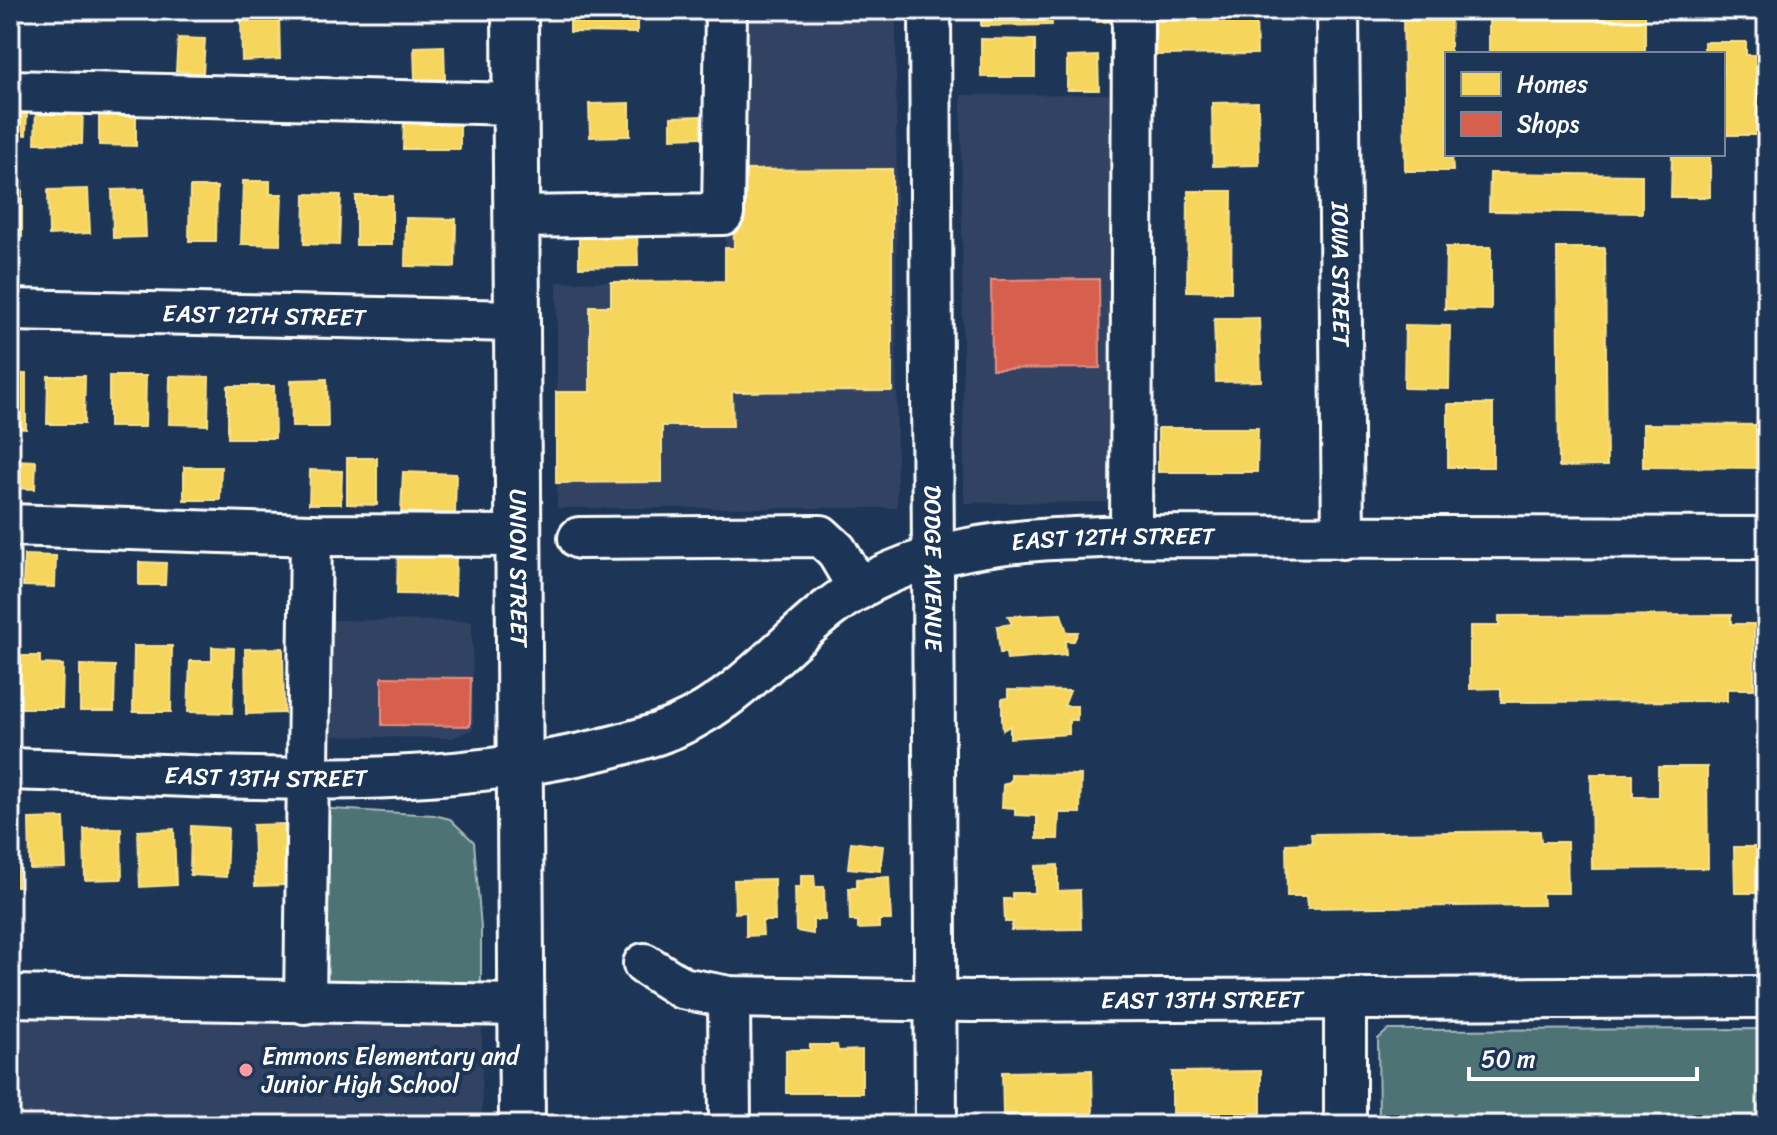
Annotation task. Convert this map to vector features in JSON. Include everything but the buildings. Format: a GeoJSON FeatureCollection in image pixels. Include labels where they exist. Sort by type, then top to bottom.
{"type":"FeatureCollection","features":[{"type":"Feature","properties":{"kind":"main road","name":"UNION STREET"},"geometry":{"type":"LineString","coordinates":[[515,10],[522,1125]]}},
{"type":"Feature","properties":{"kind":"street"},"geometry":{"type":"LineString","coordinates":[[516,217],[723,214],[726,10]]}},
{"type":"Feature","properties":{"kind":"street","name":"DODGE AVENUE"},"geometry":{"type":"LineString","coordinates":[[930,10],[936,1125]]}},
{"type":"Feature","properties":{"kind":"street"},"geometry":{"type":"LineString","coordinates":[[1131,536],[1133,10]]}},
{"type":"Feature","properties":{"kind":"street","name":"IOWA STREET"},"geometry":{"type":"LineString","coordinates":[[1338,10],[1343,538]]}},
{"type":"Feature","properties":{"kind":"street"},"geometry":{"type":"LineString","coordinates":[[10,91],[515,104]]}},
{"type":"Feature","properties":{"kind":"street","name":"EAST 12TH STREET"},"geometry":{"type":"LineString","coordinates":[[10,310],[517,321]]}},
{"type":"Feature","properties":{"kind":"street"},"geometry":{"type":"LineString","coordinates":[[10,525],[311,535],[517,536]]}},
{"type":"Feature","properties":{"kind":"street"},"geometry":{"type":"LineString","coordinates":[[305,1003],[311,535]]}},
{"type":"Feature","properties":{"kind":"street"},"geometry":{"type":"LineString","coordinates":[[579,538],[821,536],[836,550],[859,589]]}},
{"type":"Feature","properties":{"kind":"street","name":"EAST 12TH STREET"},"geometry":{"type":"LineString","coordinates":[[520,766],[660,733],[696,717],[751,680],[827,610],[859,589],[902,567],[973,546],[1027,539],[1131,536],[1767,538]]}},
{"type":"Feature","properties":{"kind":"street","name":"EAST 13TH STREET"},"geometry":{"type":"LineString","coordinates":[[10,769],[310,778],[383,777],[520,766]]}},
{"type":"Feature","properties":{"kind":"street","name":"EAST 13TH STREET"},"geometry":{"type":"LineString","coordinates":[[644,964],[682,988],[729,997],[935,1000],[1767,997]]}},
{"type":"Feature","properties":{"kind":"street"},"geometry":{"type":"LineString","coordinates":[[10,996],[522,1005]]}},
{"type":"Feature","properties":{"kind":"street"},"geometry":{"type":"LineString","coordinates":[[729,997],[730,1125]]}},
{"type":"Feature","properties":{"kind":"street"},"geometry":{"type":"LineString","coordinates":[[1345,998],[1345,1125]]}},
{"type":"Feature","properties":{"kind":"shaded area"},"geometry":{"type":"Polygon","coordinates":[[[736,10],[896,10],[897,508],[557,508],[557,282],[727,280],[725,221],[736,10]]]}},
{"type":"Feature","properties":{"kind":"shaded area"},"geometry":{"type":"Polygon","coordinates":[[[1126,94],[1123,502],[964,503],[961,95],[1126,94]]]}},
{"type":"Feature","properties":{"kind":"shaded area"},"geometry":{"type":"Polygon","coordinates":[[[319,620],[472,621],[473,729],[452,738],[317,736],[319,620]]]}},
{"type":"Feature","properties":{"kind":"shaded area","name":"Emmons Elementary and Junior High School"},"geometry":{"type":"Polygon","coordinates":[[[10,1004],[482,1016],[482,1125],[10,1125],[10,1004]]]}},
{"type":"Feature","properties":{"kind":"green space"},"geometry":{"type":"Polygon","coordinates":[[[315,808],[434,815],[450,819],[474,842],[481,928],[481,995],[315,992],[315,808]]]}},
{"type":"Feature","properties":{"kind":"green space"},"geometry":{"type":"Polygon","coordinates":[[[1767,1029],[1767,1125],[1379,1125],[1378,1039],[1388,1030],[1767,1029]]]}},
{"type":"Feature","properties":{"kind":"place","name":"Emmons Elementary and Junior High School"},"geometry":{"type":"Point","coordinates":[246,1070]}}]}
